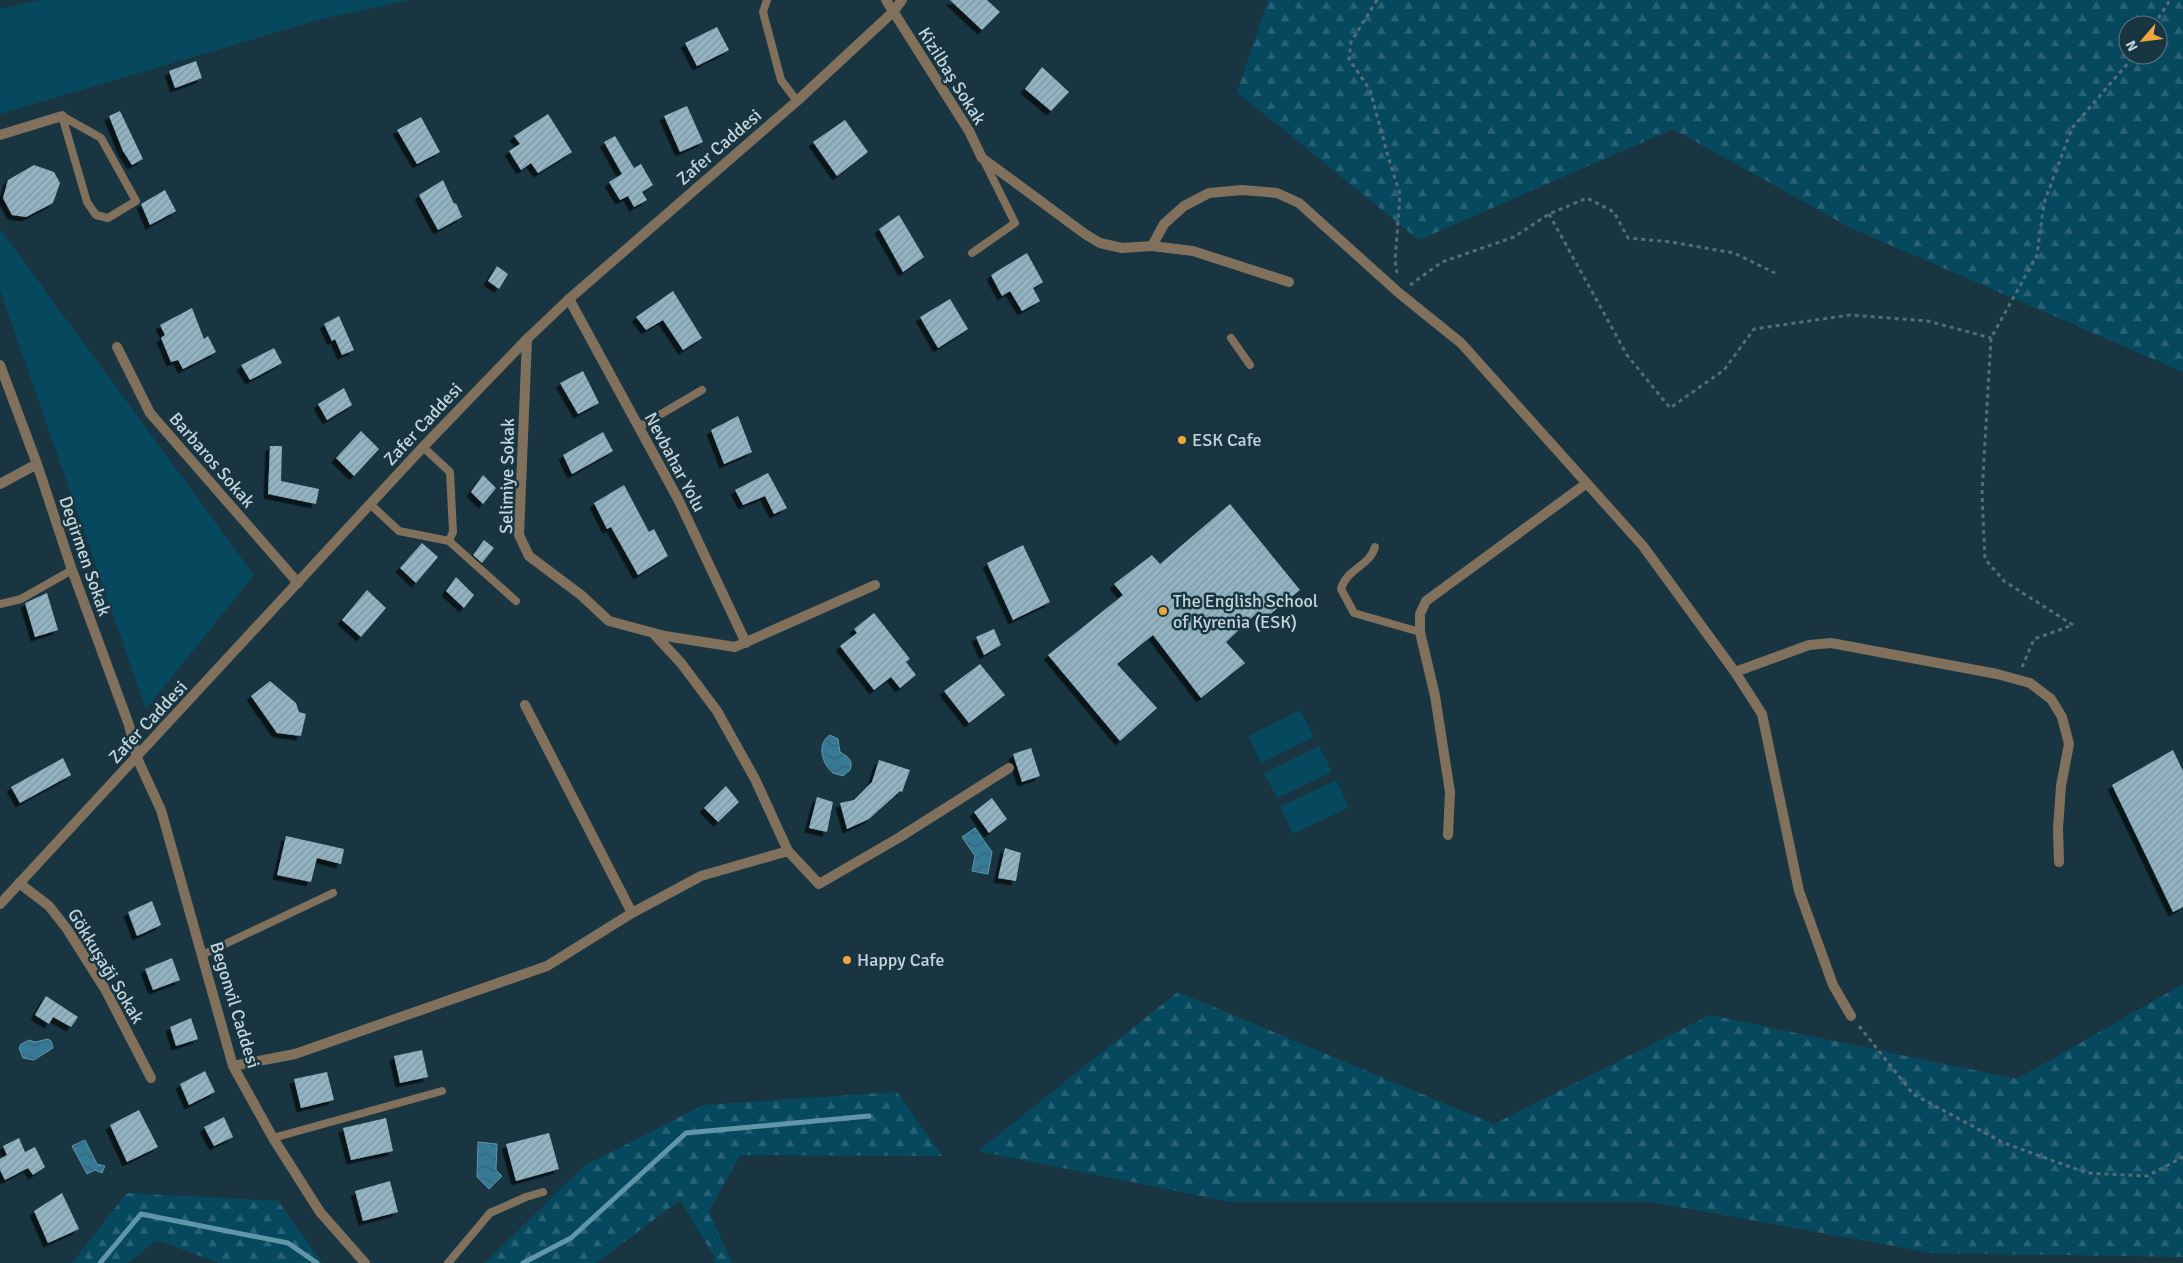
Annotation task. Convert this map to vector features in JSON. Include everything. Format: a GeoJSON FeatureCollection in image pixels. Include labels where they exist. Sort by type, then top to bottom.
{"type":"FeatureCollection","features":[{"type":"Feature","properties":{"kind":"street","name":"Kizilbaş Sokak"},"geometry":{"type":"LineString","coordinates":[[886,0],[969,131],[982,158]]}},
{"type":"Feature","properties":{"kind":"street","name":"Zafer Caddesi"},"geometry":{"type":"LineString","coordinates":[[0,904],[423,447],[527,339],[569,299],[797,101],[893,12],[902,0]]}},
{"type":"Feature","properties":{"kind":"street"},"geometry":{"type":"LineString","coordinates":[[0,135],[62,116]]}},
{"type":"Feature","properties":{"kind":"street"},"geometry":{"type":"LineString","coordinates":[[982,158],[1100,243],[1122,248],[1152,246],[1193,251],[1289,282]]}},
{"type":"Feature","properties":{"kind":"street"},"geometry":{"type":"LineString","coordinates":[[1152,246],[1164,224],[1184,206],[1209,193],[1242,190],[1277,193],[1299,203],[1399,293],[1461,343],[1643,546],[1736,672],[1762,714],[1799,891],[1832,985],[1851,1016]]}},
{"type":"Feature","properties":{"kind":"street","name":"Nevbahar Yolu"},"geometry":{"type":"LineString","coordinates":[[569,299],[678,499],[746,643]]}},
{"type":"Feature","properties":{"kind":"street","name":"Selimiye Sokak"},"geometry":{"type":"LineString","coordinates":[[527,339],[519,536],[529,556],[609,621],[651,632],[735,647],[876,585]]}},
{"type":"Feature","properties":{"kind":"street","name":"Barbaros Sokak"},"geometry":{"type":"LineString","coordinates":[[117,348],[150,413],[298,583]]}},
{"type":"Feature","properties":{"kind":"street","name":"Degirmen Sokak"},"geometry":{"type":"LineString","coordinates":[[0,365],[129,725],[136,758]]}},
{"type":"Feature","properties":{"kind":"street"},"geometry":{"type":"LineString","coordinates":[[0,484],[37,464]]}},
{"type":"Feature","properties":{"kind":"street"},"geometry":{"type":"LineString","coordinates":[[1448,835],[1450,792],[1436,696],[1420,632],[1420,614],[1426,601],[1587,483]]}},
{"type":"Feature","properties":{"kind":"street"},"geometry":{"type":"LineString","coordinates":[[651,632],[681,663],[717,711],[755,779],[788,851],[819,884],[900,838],[1009,768]]}},
{"type":"Feature","properties":{"kind":"street"},"geometry":{"type":"LineString","coordinates":[[1736,672],[1809,645],[1831,643],[1997,674],[2030,683],[2051,700],[2062,717],[2069,744],[2061,786],[2059,862]]}},
{"type":"Feature","properties":{"kind":"street"},"geometry":{"type":"LineString","coordinates":[[525,705],[632,913]]}},
{"type":"Feature","properties":{"kind":"street","name":"Begonvil Caddesi"},"geometry":{"type":"LineString","coordinates":[[136,758],[161,810],[233,1066],[273,1138],[320,1212],[365,1263]]}},
{"type":"Feature","properties":{"kind":"street"},"geometry":{"type":"LineString","coordinates":[[233,1066],[295,1054],[547,966],[632,913],[701,876],[788,851]]}},
{"type":"Feature","properties":{"kind":"street","name":"Gökkuşaği Sokak"},"geometry":{"type":"LineString","coordinates":[[19,883],[49,906],[63,924],[105,990],[151,1078]]}},
{"type":"Feature","properties":{"kind":"lane"},"geometry":{"type":"LineString","coordinates":[[767,0],[763,12],[781,80],[797,101]]}},
{"type":"Feature","properties":{"kind":"lane"},"geometry":{"type":"LineString","coordinates":[[62,116],[101,138],[136,201],[108,218],[96,215],[87,202],[62,116]]}},
{"type":"Feature","properties":{"kind":"lane"},"geometry":{"type":"LineString","coordinates":[[972,253],[1015,223],[982,158]]}},
{"type":"Feature","properties":{"kind":"lane"},"geometry":{"type":"LineString","coordinates":[[1231,338],[1250,365]]}},
{"type":"Feature","properties":{"kind":"lane"},"geometry":{"type":"LineString","coordinates":[[639,427],[702,390]]}},
{"type":"Feature","properties":{"kind":"lane"},"geometry":{"type":"LineString","coordinates":[[423,447],[450,472],[452,532],[449,541]]}},
{"type":"Feature","properties":{"kind":"lane"},"geometry":{"type":"LineString","coordinates":[[370,504],[399,530],[449,541],[516,601]]}},
{"type":"Feature","properties":{"kind":"lane"},"geometry":{"type":"LineString","coordinates":[[1375,547],[1372,556],[1344,579],[1340,589],[1347,603],[1354,613],[1420,632]]}},
{"type":"Feature","properties":{"kind":"lane"},"geometry":{"type":"LineString","coordinates":[[0,604],[21,599],[72,570]]}},
{"type":"Feature","properties":{"kind":"lane"},"geometry":{"type":"LineString","coordinates":[[202,955],[332,893]]}},
{"type":"Feature","properties":{"kind":"lane"},"geometry":{"type":"LineString","coordinates":[[273,1138],[442,1091]]}},
{"type":"Feature","properties":{"kind":"lane"},"geometry":{"type":"LineString","coordinates":[[448,1263],[490,1214],[526,1197],[542,1192]]}},
{"type":"Feature","properties":{"kind":"path"},"geometry":{"type":"LineString","coordinates":[[1377,0],[1350,42],[1349,59],[1370,90],[1400,194],[1395,261],[1399,293],[1442,262],[1514,236],[1549,214],[1587,198],[1614,212],[1628,238],[1670,242],[1734,253],[1775,272]]}},
{"type":"Feature","properties":{"kind":"path"},"geometry":{"type":"LineString","coordinates":[[2160,15],[2170,0]]}},
{"type":"Feature","properties":{"kind":"path"},"geometry":{"type":"LineString","coordinates":[[2016,680],[2034,639],[2073,625],[2004,581],[1985,559],[1982,494],[1991,338],[2037,255],[2044,203],[2072,128],[2126,65]]}},
{"type":"Feature","properties":{"kind":"path"},"geometry":{"type":"LineString","coordinates":[[1549,214],[1627,356],[1670,408],[1724,370],[1754,329],[1850,315],[1928,321],[1991,338]]}},
{"type":"Feature","properties":{"kind":"path"},"geometry":{"type":"LineString","coordinates":[[1851,1016],[1913,1094],[2004,1143],[2087,1173],[2147,1176],[2183,1156]]}},
{"type":"Feature","properties":{"kind":"green space"},"geometry":{"type":"Polygon","coordinates":[[[41,0],[410,0],[322,19],[0,114],[0,9],[41,0]]]}},
{"type":"Feature","properties":{"kind":"green space"},"geometry":{"type":"Polygon","coordinates":[[[1268,0],[2183,0],[2183,372],[1849,227],[1673,129],[1419,240],[1237,92],[1268,0]]]}},
{"type":"Feature","properties":{"kind":"green space"},"geometry":{"type":"Polygon","coordinates":[[[0,229],[254,575],[146,709],[0,290],[0,229]]]}},
{"type":"Feature","properties":{"kind":"green space"},"geometry":{"type":"Polygon","coordinates":[[[1300,710],[1314,737],[1261,763],[1248,736],[1300,710]]]}},
{"type":"Feature","properties":{"kind":"green space"},"geometry":{"type":"Polygon","coordinates":[[[1319,746],[1332,772],[1277,798],[1264,773],[1319,746]]]}},
{"type":"Feature","properties":{"kind":"green space"},"geometry":{"type":"Polygon","coordinates":[[[1336,780],[1349,807],[1293,834],[1280,807],[1336,780]]]}},
{"type":"Feature","properties":{"kind":"green space"},"geometry":{"type":"Polygon","coordinates":[[[2183,984],[2183,1257],[1932,1253],[1652,1202],[1231,1202],[978,1151],[1178,992],[1494,1124],[1710,1015],[2017,1079],[2183,984]]]}},
{"type":"Feature","properties":{"kind":"green space"},"geometry":{"type":"Polygon","coordinates":[[[897,1092],[942,1156],[740,1155],[709,1211],[732,1263],[715,1263],[714,1256],[680,1200],[596,1263],[485,1263],[584,1166],[703,1105],[897,1092]]]}},
{"type":"Feature","properties":{"kind":"green space"},"geometry":{"type":"Polygon","coordinates":[[[127,1193],[278,1201],[322,1263],[219,1263],[157,1240],[128,1263],[72,1263],[127,1193]]]}},
{"type":"Feature","properties":{"kind":"water"},"geometry":{"type":"Polygon","coordinates":[[[830,735],[838,739],[840,752],[847,757],[851,764],[850,770],[843,776],[833,773],[829,769],[822,754],[823,743],[830,735]]]}},
{"type":"Feature","properties":{"kind":"water"},"geometry":{"type":"Polygon","coordinates":[[[975,828],[992,852],[988,874],[972,871],[975,856],[962,837],[975,828]]]}},
{"type":"Feature","properties":{"kind":"water"},"geometry":{"type":"Polygon","coordinates":[[[48,1039],[51,1041],[53,1048],[34,1060],[23,1058],[19,1048],[21,1044],[29,1040],[35,1042],[48,1039]]]}},
{"type":"Feature","properties":{"kind":"water"},"geometry":{"type":"Polygon","coordinates":[[[85,1140],[97,1164],[105,1166],[102,1173],[95,1170],[87,1174],[72,1146],[85,1140]]]}},
{"type":"Feature","properties":{"kind":"water"},"geometry":{"type":"Polygon","coordinates":[[[478,1142],[497,1144],[496,1170],[502,1176],[489,1189],[477,1177],[478,1142]]]}},
{"type":"Feature","properties":{"kind":"building"},"geometry":{"type":"Polygon","coordinates":[[[950,0],[987,0],[1000,12],[982,30],[950,0]]]}},
{"type":"Feature","properties":{"kind":"building"},"geometry":{"type":"Polygon","coordinates":[[[717,27],[729,50],[697,66],[685,43],[717,27]]]}},
{"type":"Feature","properties":{"kind":"building"},"geometry":{"type":"Polygon","coordinates":[[[196,61],[202,78],[175,88],[169,71],[196,61]]]}},
{"type":"Feature","properties":{"kind":"building"},"geometry":{"type":"Polygon","coordinates":[[[1042,67],[1069,92],[1051,111],[1025,89],[1042,67]]]}},
{"type":"Feature","properties":{"kind":"building"},"geometry":{"type":"Polygon","coordinates":[[[687,106],[703,142],[680,152],[664,116],[687,106]]]}},
{"type":"Feature","properties":{"kind":"building"},"geometry":{"type":"Polygon","coordinates":[[[120,111],[143,159],[132,165],[123,151],[109,116],[120,111]]]}},
{"type":"Feature","properties":{"kind":"building"},"geometry":{"type":"Polygon","coordinates":[[[548,114],[572,152],[538,173],[531,163],[521,170],[509,151],[520,144],[514,136],[548,114]]]}},
{"type":"Feature","properties":{"kind":"building"},"geometry":{"type":"Polygon","coordinates":[[[421,117],[440,152],[417,164],[397,130],[421,117]]]}},
{"type":"Feature","properties":{"kind":"building"},"geometry":{"type":"Polygon","coordinates":[[[845,120],[868,152],[837,176],[813,142],[845,120]]]}},
{"type":"Feature","properties":{"kind":"building"},"geometry":{"type":"Polygon","coordinates":[[[615,136],[634,168],[641,164],[653,185],[642,192],[647,200],[634,207],[628,196],[620,200],[609,182],[622,174],[604,142],[615,136]]]}},
{"type":"Feature","properties":{"kind":"building"},"geometry":{"type":"Polygon","coordinates":[[[34,165],[54,172],[60,183],[53,203],[26,217],[12,215],[3,198],[8,180],[34,165]]]}},
{"type":"Feature","properties":{"kind":"building"},"geometry":{"type":"Polygon","coordinates":[[[443,180],[462,217],[438,230],[419,195],[443,180]]]}},
{"type":"Feature","properties":{"kind":"building"},"geometry":{"type":"Polygon","coordinates":[[[165,190],[176,211],[150,225],[141,204],[165,190]]]}},
{"type":"Feature","properties":{"kind":"building"},"geometry":{"type":"Polygon","coordinates":[[[899,215],[924,257],[903,272],[879,229],[899,215]]]}},
{"type":"Feature","properties":{"kind":"building"},"geometry":{"type":"Polygon","coordinates":[[[1027,253],[1043,282],[1033,288],[1040,301],[1022,311],[1010,291],[1002,296],[991,275],[1027,253]]]}},
{"type":"Feature","properties":{"kind":"building"},"geometry":{"type":"Polygon","coordinates":[[[497,266],[508,274],[499,289],[488,281],[497,266]]]}},
{"type":"Feature","properties":{"kind":"building"},"geometry":{"type":"Polygon","coordinates":[[[673,291],[702,338],[683,350],[663,320],[646,330],[636,317],[673,291]]]}},
{"type":"Feature","properties":{"kind":"building"},"geometry":{"type":"Polygon","coordinates":[[[950,299],[968,329],[938,348],[920,317],[950,299]]]}},
{"type":"Feature","properties":{"kind":"building"},"geometry":{"type":"Polygon","coordinates":[[[192,308],[204,339],[208,336],[216,352],[183,369],[178,360],[171,362],[161,338],[165,335],[160,325],[192,308]]]}},
{"type":"Feature","properties":{"kind":"building"},"geometry":{"type":"Polygon","coordinates":[[[339,316],[354,350],[342,355],[335,339],[332,341],[324,324],[339,316]]]}},
{"type":"Feature","properties":{"kind":"building"},"geometry":{"type":"Polygon","coordinates":[[[274,348],[282,363],[250,380],[241,365],[274,348]]]}},
{"type":"Feature","properties":{"kind":"building"},"geometry":{"type":"Polygon","coordinates":[[[583,371],[599,403],[578,414],[560,383],[583,371]]]}},
{"type":"Feature","properties":{"kind":"building"},"geometry":{"type":"Polygon","coordinates":[[[344,388],[352,405],[327,420],[318,404],[344,388]]]}},
{"type":"Feature","properties":{"kind":"building"},"geometry":{"type":"Polygon","coordinates":[[[738,416],[752,452],[724,464],[711,430],[738,416]]]}},
{"type":"Feature","properties":{"kind":"building"},"geometry":{"type":"Polygon","coordinates":[[[361,431],[379,449],[354,476],[336,458],[361,431]]]}},
{"type":"Feature","properties":{"kind":"building"},"geometry":{"type":"Polygon","coordinates":[[[603,432],[613,451],[572,474],[563,455],[603,432]]]}},
{"type":"Feature","properties":{"kind":"building"},"geometry":{"type":"Polygon","coordinates":[[[270,446],[282,446],[281,481],[319,489],[316,504],[268,494],[270,446]]]}},
{"type":"Feature","properties":{"kind":"building"},"geometry":{"type":"Polygon","coordinates":[[[768,473],[787,508],[774,514],[765,496],[743,505],[735,490],[768,473]]]}},
{"type":"Feature","properties":{"kind":"building"},"geometry":{"type":"Polygon","coordinates":[[[483,475],[496,488],[483,504],[471,492],[483,475]]]}},
{"type":"Feature","properties":{"kind":"building"},"geometry":{"type":"Polygon","coordinates":[[[624,485],[649,532],[654,529],[668,556],[638,575],[611,527],[607,529],[594,503],[624,485]]]}},
{"type":"Feature","properties":{"kind":"building"},"geometry":{"type":"Polygon","coordinates":[[[1230,504],[1300,590],[1263,620],[1257,613],[1226,642],[1245,663],[1201,698],[1153,635],[1117,664],[1157,708],[1120,741],[1048,655],[1123,595],[1114,584],[1152,555],[1160,564],[1230,504]]]}},
{"type":"Feature","properties":{"kind":"building"},"geometry":{"type":"Polygon","coordinates":[[[484,540],[494,548],[482,563],[473,555],[484,540]]]}},
{"type":"Feature","properties":{"kind":"building"},"geometry":{"type":"Polygon","coordinates":[[[422,543],[438,557],[416,583],[400,568],[422,543]]]}},
{"type":"Feature","properties":{"kind":"building"},"geometry":{"type":"Polygon","coordinates":[[[1023,545],[1050,602],[1013,620],[987,563],[1023,545]]]}},
{"type":"Feature","properties":{"kind":"building"},"geometry":{"type":"Polygon","coordinates":[[[456,577],[474,595],[464,608],[446,591],[456,577]]]}},
{"type":"Feature","properties":{"kind":"building"},"geometry":{"type":"Polygon","coordinates":[[[367,590],[386,608],[361,637],[342,620],[367,590]]]}},
{"type":"Feature","properties":{"kind":"building"},"geometry":{"type":"Polygon","coordinates":[[[47,593],[58,630],[35,637],[25,603],[47,593]]]}},
{"type":"Feature","properties":{"kind":"building"},"geometry":{"type":"Polygon","coordinates":[[[874,613],[910,659],[906,662],[916,675],[900,688],[891,677],[874,690],[840,646],[857,633],[854,629],[874,613]]]}},
{"type":"Feature","properties":{"kind":"building"},"geometry":{"type":"Polygon","coordinates":[[[994,629],[1001,645],[984,655],[976,637],[994,629]]]}},
{"type":"Feature","properties":{"kind":"building"},"geometry":{"type":"Polygon","coordinates":[[[980,664],[1005,695],[969,723],[944,691],[980,664]]]}},
{"type":"Feature","properties":{"kind":"building"},"geometry":{"type":"Polygon","coordinates":[[[270,681],[296,703],[299,712],[306,714],[301,736],[277,733],[251,696],[270,681]]]}},
{"type":"Feature","properties":{"kind":"building"},"geometry":{"type":"Polygon","coordinates":[[[1031,748],[1040,776],[1022,782],[1013,754],[1031,748]]]}},
{"type":"Feature","properties":{"kind":"building"},"geometry":{"type":"Polygon","coordinates":[[[2173,750],[2183,771],[2183,907],[2173,912],[2112,785],[2173,750]]]}},
{"type":"Feature","properties":{"kind":"building"},"geometry":{"type":"Polygon","coordinates":[[[63,758],[71,775],[20,803],[11,787],[63,758]]]}},
{"type":"Feature","properties":{"kind":"building"},"geometry":{"type":"Polygon","coordinates":[[[879,760],[910,770],[902,792],[900,791],[869,819],[847,829],[840,803],[854,800],[872,782],[879,760]]]}},
{"type":"Feature","properties":{"kind":"building"},"geometry":{"type":"Polygon","coordinates":[[[726,786],[739,802],[718,822],[704,808],[726,786]]]}},
{"type":"Feature","properties":{"kind":"building"},"geometry":{"type":"Polygon","coordinates":[[[817,797],[833,802],[827,832],[809,828],[817,797]]]}},
{"type":"Feature","properties":{"kind":"building"},"geometry":{"type":"Polygon","coordinates":[[[992,798],[1007,819],[989,833],[974,812],[992,798]]]}},
{"type":"Feature","properties":{"kind":"building"},"geometry":{"type":"Polygon","coordinates":[[[286,836],[344,849],[341,864],[317,858],[311,882],[277,875],[286,836]]]}},
{"type":"Feature","properties":{"kind":"building"},"geometry":{"type":"Polygon","coordinates":[[[1005,848],[1021,853],[1016,881],[998,878],[1005,848]]]}},
{"type":"Feature","properties":{"kind":"building"},"geometry":{"type":"Polygon","coordinates":[[[152,901],[161,925],[137,936],[128,912],[152,901]]]}},
{"type":"Feature","properties":{"kind":"building"},"geometry":{"type":"Polygon","coordinates":[[[172,958],[180,980],[153,990],[145,969],[172,958]]]}},
{"type":"Feature","properties":{"kind":"building"},"geometry":{"type":"Polygon","coordinates":[[[46,996],[78,1017],[71,1027],[53,1017],[49,1024],[35,1015],[46,996]]]}},
{"type":"Feature","properties":{"kind":"building"},"geometry":{"type":"Polygon","coordinates":[[[191,1018],[198,1039],[176,1046],[170,1027],[191,1018]]]}},
{"type":"Feature","properties":{"kind":"building"},"geometry":{"type":"Polygon","coordinates":[[[422,1050],[428,1077],[400,1083],[394,1056],[422,1050]]]}},
{"type":"Feature","properties":{"kind":"building"},"geometry":{"type":"Polygon","coordinates":[[[205,1071],[215,1092],[189,1105],[180,1084],[205,1071]]]}},
{"type":"Feature","properties":{"kind":"building"},"geometry":{"type":"Polygon","coordinates":[[[327,1072],[334,1100],[301,1108],[294,1079],[327,1072]]]}},
{"type":"Feature","properties":{"kind":"building"},"geometry":{"type":"Polygon","coordinates":[[[139,1110],[158,1147],[127,1162],[110,1125],[139,1110]]]}},
{"type":"Feature","properties":{"kind":"building"},"geometry":{"type":"Polygon","coordinates":[[[224,1117],[233,1137],[214,1146],[204,1127],[224,1117]]]}},
{"type":"Feature","properties":{"kind":"building"},"geometry":{"type":"Polygon","coordinates":[[[386,1118],[393,1151],[351,1160],[343,1128],[386,1118]]]}},
{"type":"Feature","properties":{"kind":"building"},"geometry":{"type":"Polygon","coordinates":[[[549,1133],[559,1169],[516,1181],[506,1144],[549,1133]]]}},
{"type":"Feature","properties":{"kind":"building"},"geometry":{"type":"Polygon","coordinates":[[[19,1138],[25,1152],[35,1147],[45,1167],[33,1175],[28,1168],[5,1180],[0,1170],[0,1159],[7,1155],[3,1146],[19,1138]]]}},
{"type":"Feature","properties":{"kind":"building"},"geometry":{"type":"Polygon","coordinates":[[[390,1181],[398,1212],[363,1221],[355,1191],[390,1181]]]}},
{"type":"Feature","properties":{"kind":"building"},"geometry":{"type":"Polygon","coordinates":[[[62,1193],[79,1229],[48,1243],[34,1211],[62,1193]]]}},
{"type":"Feature","properties":{"kind":"waterway"},"geometry":{"type":"LineString","coordinates":[[523,1263],[571,1238],[686,1133],[869,1116]]}},
{"type":"Feature","properties":{"kind":"waterway"},"geometry":{"type":"LineString","coordinates":[[100,1263],[141,1214],[288,1243],[317,1263]]}},
{"type":"Feature","properties":{"kind":"place","name":"ESK Cafe"},"geometry":{"type":"Point","coordinates":[1182,440]}},
{"type":"Feature","properties":{"kind":"place","name":"The English School of Kyrenia (ESK)"},"geometry":{"type":"Point","coordinates":[1163,611]}},
{"type":"Feature","properties":{"kind":"place","name":"Happy Cafe"},"geometry":{"type":"Point","coordinates":[847,960]}}]}
